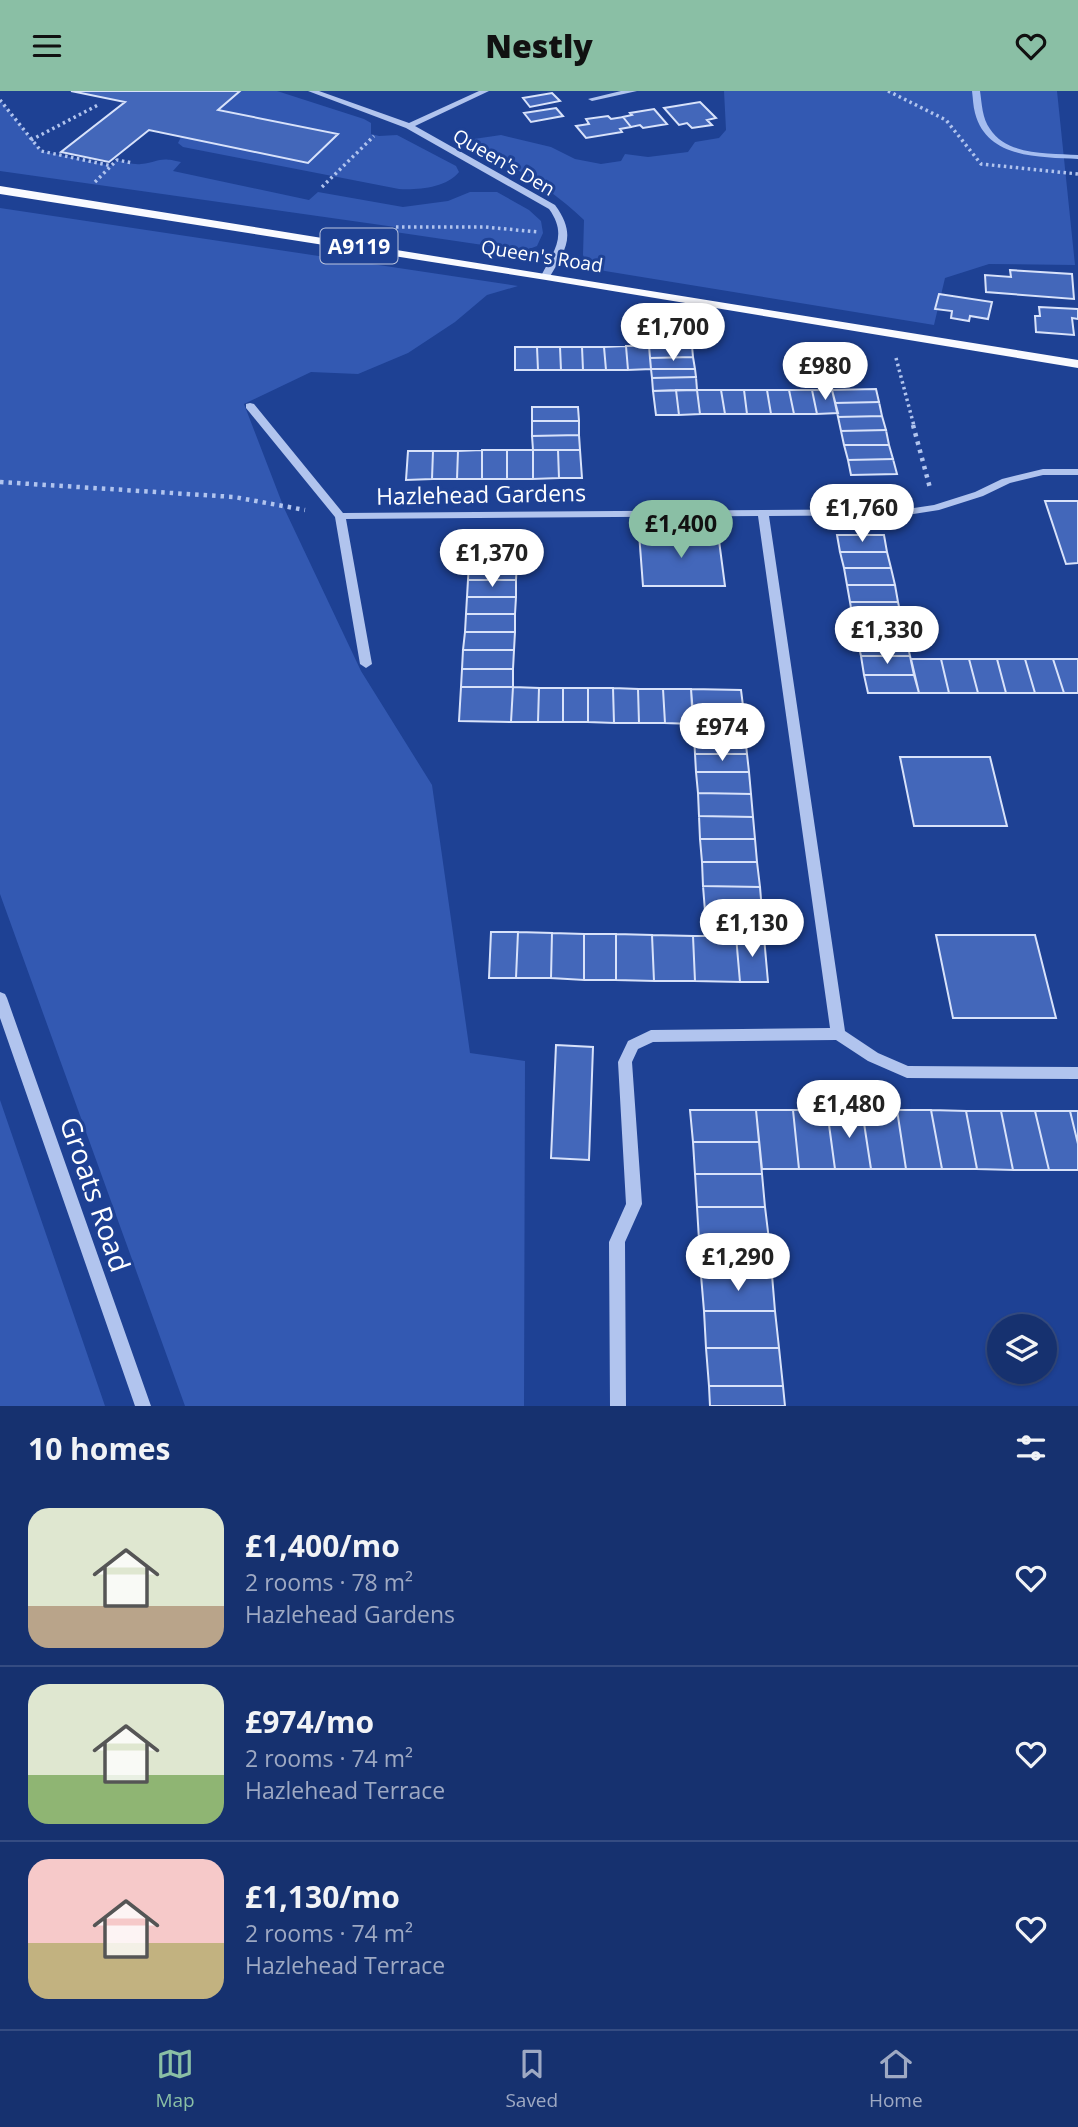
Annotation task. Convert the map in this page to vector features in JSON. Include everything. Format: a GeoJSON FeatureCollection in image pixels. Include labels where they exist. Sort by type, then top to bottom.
{"type":"FeatureCollection","features":[{"type":"Feature","properties":{"kind":"main road","name":"Queen's Road"},"geometry":{"type":"LineString","coordinates":[[0,190],[546,276],[1078,364]]}},
{"type":"Feature","properties":{"kind":"street","name":"Queen's Den"},"geometry":{"type":"LineString","coordinates":[[312,91],[409,126],[501,176],[552,208],[563,219],[566,235],[546,276]]}},
{"type":"Feature","properties":{"kind":"street","name":"Queen's Den"},"geometry":{"type":"LineString","coordinates":[[409,126],[485,91]]}},
{"type":"Feature","properties":{"kind":"street"},"geometry":{"type":"LineString","coordinates":[[592,99],[633,91]]}},
{"type":"Feature","properties":{"kind":"street"},"geometry":{"type":"LineString","coordinates":[[250,406],[340,516],[366,664]]}},
{"type":"Feature","properties":{"kind":"street","name":"Hazlehead Gardens"},"geometry":{"type":"LineString","coordinates":[[340,516],[907,512],[935,508],[979,494],[1006,481],[1043,472],[1078,472]]}},
{"type":"Feature","properties":{"kind":"street"},"geometry":{"type":"LineString","coordinates":[[763,513],[838,1034]]}},
{"type":"Feature","properties":{"kind":"street","name":"Groats Road"},"geometry":{"type":"LineString","coordinates":[[0,998],[142,1406]]}},
{"type":"Feature","properties":{"kind":"street"},"geometry":{"type":"LineString","coordinates":[[618,1406],[617,1242],[634,1204],[625,1062],[633,1045],[651,1036],[838,1034],[873,1057],[907,1072],[1078,1073]]}},
{"type":"Feature","properties":{"kind":"path"},"geometry":{"type":"LineString","coordinates":[[888,91],[946,120],[981,164],[1078,174]]}},
{"type":"Feature","properties":{"kind":"path"},"geometry":{"type":"LineString","coordinates":[[0,100],[41,151],[111,166]]}},
{"type":"Feature","properties":{"kind":"path"},"geometry":{"type":"LineString","coordinates":[[31,140],[98,104]]}},
{"type":"Feature","properties":{"kind":"path"},"geometry":{"type":"LineString","coordinates":[[323,187],[392,118]]}},
{"type":"Feature","properties":{"kind":"path"},"geometry":{"type":"LineString","coordinates":[[74,201],[117,160],[133,163]]}},
{"type":"Feature","properties":{"kind":"path"},"geometry":{"type":"LineString","coordinates":[[890,333],[935,508]]}},
{"type":"Feature","properties":{"kind":"path"},"geometry":{"type":"LineString","coordinates":[[0,482],[234,497],[340,516]]}},
{"type":"Feature","properties":{"kind":"shaded area"},"geometry":{"type":"Polygon","coordinates":[[[240,91],[277,91],[364,119],[371,123],[371,134],[397,135],[456,166],[459,172],[439,185],[399,189],[183,147],[178,143],[181,137],[308,163],[337,135],[218,110],[240,91]]]}},
{"type":"Feature","properties":{"kind":"shaded area"},"geometry":{"type":"Polygon","coordinates":[[[724,91],[1057,91],[1075,265],[989,264],[945,278],[934,325],[605,271],[588,266],[583,255],[584,220],[543,187],[467,140],[501,135],[551,147],[575,159],[601,164],[621,161],[625,154],[648,157],[688,152],[695,142],[719,138],[726,130],[724,91]]]}},
{"type":"Feature","properties":{"kind":"shaded area"},"geometry":{"type":"Polygon","coordinates":[[[0,100],[41,151],[111,166],[117,160],[138,164],[163,159],[173,160],[181,162],[173,171],[309,200],[318,192],[403,207],[448,201],[470,192],[497,192],[529,210],[541,221],[543,233],[537,246],[524,251],[395,232],[395,227],[0,171],[0,100]]]}},
{"type":"Feature","properties":{"kind":"shaded area"},"geometry":{"type":"Polygon","coordinates":[[[0,208],[518,286],[487,295],[455,322],[408,353],[358,374],[311,372],[244,404],[284,508],[361,671],[432,785],[470,1053],[525,1061],[524,1406],[185,1406],[0,894],[0,208]]]}},
{"type":"Feature","properties":{"kind":"shaded area"},"geometry":{"type":"Polygon","coordinates":[[[0,1100],[105,1406],[0,1406],[0,1100]]]}},
{"type":"Feature","properties":{"kind":"building"},"geometry":{"type":"Polygon","coordinates":[[[71,91],[240,91],[218,110],[338,134],[308,163],[149,130],[109,162],[61,152],[125,102],[71,91]]]}},
{"type":"Feature","properties":{"kind":"building"},"geometry":{"type":"Polygon","coordinates":[[[552,93],[560,101],[530,107],[523,98],[552,93]]]}},
{"type":"Feature","properties":{"kind":"building"},"geometry":{"type":"Polygon","coordinates":[[[700,102],[716,118],[707,120],[712,125],[692,128],[687,123],[679,125],[664,108],[700,102]]]}},
{"type":"Feature","properties":{"kind":"building"},"geometry":{"type":"Polygon","coordinates":[[[556,108],[563,116],[531,122],[524,113],[556,108]]]}},
{"type":"Feature","properties":{"kind":"building"},"geometry":{"type":"Polygon","coordinates":[[[654,109],[667,124],[631,127],[623,117],[632,115],[630,113],[654,109]]]}},
{"type":"Feature","properties":{"kind":"building"},"geometry":{"type":"Polygon","coordinates":[[[608,116],[611,119],[623,117],[631,127],[620,129],[622,132],[586,138],[576,126],[589,124],[586,119],[608,116]]]}},
{"type":"Feature","properties":{"kind":"building"},"geometry":{"type":"Polygon","coordinates":[[[1010,270],[1072,274],[1074,299],[986,292],[985,275],[1011,277],[1010,270]]]}},
{"type":"Feature","properties":{"kind":"building"},"geometry":{"type":"Polygon","coordinates":[[[939,294],[992,302],[988,319],[970,316],[969,321],[951,318],[952,311],[935,309],[939,294]]]}},
{"type":"Feature","properties":{"kind":"building"},"geometry":{"type":"Polygon","coordinates":[[[1039,307],[1078,309],[1078,319],[1072,318],[1074,335],[1036,332],[1035,316],[1040,316],[1039,307]]]}},
{"type":"Feature","properties":{"kind":"building"},"geometry":{"type":"Polygon","coordinates":[[[626,346],[628,370],[606,370],[604,347],[626,346]]]}},
{"type":"Feature","properties":{"kind":"building"},"geometry":{"type":"Polygon","coordinates":[[[626,346],[649,346],[651,369],[628,370],[626,346]]]}},
{"type":"Feature","properties":{"kind":"building"},"geometry":{"type":"Polygon","coordinates":[[[649,346],[692,346],[693,357],[650,358],[649,346]]]}},
{"type":"Feature","properties":{"kind":"building"},"geometry":{"type":"Polygon","coordinates":[[[515,347],[537,347],[538,370],[515,370],[515,347]]]}},
{"type":"Feature","properties":{"kind":"building"},"geometry":{"type":"Polygon","coordinates":[[[537,347],[560,347],[561,370],[538,370],[537,347]]]}},
{"type":"Feature","properties":{"kind":"building"},"geometry":{"type":"Polygon","coordinates":[[[560,347],[582,347],[583,370],[561,370],[560,347]]]}},
{"type":"Feature","properties":{"kind":"building"},"geometry":{"type":"Polygon","coordinates":[[[582,347],[604,347],[606,370],[583,370],[582,347]]]}},
{"type":"Feature","properties":{"kind":"building"},"geometry":{"type":"Polygon","coordinates":[[[693,357],[695,369],[651,369],[650,358],[693,357]]]}},
{"type":"Feature","properties":{"kind":"building"},"geometry":{"type":"Polygon","coordinates":[[[651,369],[695,369],[696,377],[652,378],[651,369]]]}},
{"type":"Feature","properties":{"kind":"building"},"geometry":{"type":"Polygon","coordinates":[[[696,377],[697,390],[653,391],[652,378],[696,377]]]}},
{"type":"Feature","properties":{"kind":"building"},"geometry":{"type":"Polygon","coordinates":[[[876,389],[879,402],[835,403],[832,390],[876,389]]]}},
{"type":"Feature","properties":{"kind":"building"},"geometry":{"type":"Polygon","coordinates":[[[676,390],[697,390],[700,414],[679,415],[676,390]]]}},
{"type":"Feature","properties":{"kind":"building"},"geometry":{"type":"Polygon","coordinates":[[[676,390],[679,415],[656,415],[653,391],[676,390]]]}},
{"type":"Feature","properties":{"kind":"building"},"geometry":{"type":"Polygon","coordinates":[[[697,390],[721,390],[725,414],[700,414],[697,390]]]}},
{"type":"Feature","properties":{"kind":"building"},"geometry":{"type":"Polygon","coordinates":[[[721,390],[744,390],[747,414],[725,414],[721,390]]]}},
{"type":"Feature","properties":{"kind":"building"},"geometry":{"type":"Polygon","coordinates":[[[744,390],[767,390],[771,414],[747,414],[744,390]]]}},
{"type":"Feature","properties":{"kind":"building"},"geometry":{"type":"Polygon","coordinates":[[[767,390],[789,390],[794,414],[771,414],[767,390]]]}},
{"type":"Feature","properties":{"kind":"building"},"geometry":{"type":"Polygon","coordinates":[[[789,390],[812,390],[817,414],[794,414],[789,390]]]}},
{"type":"Feature","properties":{"kind":"building"},"geometry":{"type":"Polygon","coordinates":[[[812,390],[832,390],[838,413],[817,414],[812,390]]]}},
{"type":"Feature","properties":{"kind":"building"},"geometry":{"type":"Polygon","coordinates":[[[879,402],[882,416],[838,417],[835,403],[879,402]]]}},
{"type":"Feature","properties":{"kind":"building"},"geometry":{"type":"Polygon","coordinates":[[[532,407],[578,407],[579,421],[532,421],[532,407]]]}},
{"type":"Feature","properties":{"kind":"building"},"geometry":{"type":"Polygon","coordinates":[[[882,416],[886,430],[841,431],[838,417],[882,416]]]}},
{"type":"Feature","properties":{"kind":"building"},"geometry":{"type":"Polygon","coordinates":[[[532,421],[579,421],[579,435],[532,436],[532,421]]]}},
{"type":"Feature","properties":{"kind":"building"},"geometry":{"type":"Polygon","coordinates":[[[886,430],[889,445],[844,445],[841,431],[886,430]]]}},
{"type":"Feature","properties":{"kind":"building"},"geometry":{"type":"Polygon","coordinates":[[[579,435],[580,450],[533,450],[532,436],[579,435]]]}},
{"type":"Feature","properties":{"kind":"building"},"geometry":{"type":"Polygon","coordinates":[[[844,445],[889,445],[893,459],[848,460],[844,445]]]}},
{"type":"Feature","properties":{"kind":"building"},"geometry":{"type":"Polygon","coordinates":[[[482,450],[507,450],[507,479],[482,479],[482,450]]]}},
{"type":"Feature","properties":{"kind":"building"},"geometry":{"type":"Polygon","coordinates":[[[482,450],[482,479],[457,479],[458,451],[482,450]]]}},
{"type":"Feature","properties":{"kind":"building"},"geometry":{"type":"Polygon","coordinates":[[[507,450],[533,450],[533,479],[507,479],[507,450]]]}},
{"type":"Feature","properties":{"kind":"building"},"geometry":{"type":"Polygon","coordinates":[[[533,450],[558,450],[559,478],[533,479],[533,450]]]}},
{"type":"Feature","properties":{"kind":"building"},"geometry":{"type":"Polygon","coordinates":[[[558,450],[580,450],[582,478],[559,478],[558,450]]]}},
{"type":"Feature","properties":{"kind":"building"},"geometry":{"type":"Polygon","coordinates":[[[408,451],[433,451],[432,479],[406,480],[408,451]]]}},
{"type":"Feature","properties":{"kind":"building"},"geometry":{"type":"Polygon","coordinates":[[[433,451],[458,451],[457,479],[432,479],[433,451]]]}},
{"type":"Feature","properties":{"kind":"building"},"geometry":{"type":"Polygon","coordinates":[[[893,459],[897,474],[851,475],[848,460],[893,459]]]}},
{"type":"Feature","properties":{"kind":"building"},"geometry":{"type":"Polygon","coordinates":[[[1045,501],[1078,501],[1078,563],[1066,564],[1045,501]]]}},
{"type":"Feature","properties":{"kind":"building"},"geometry":{"type":"Polygon","coordinates":[[[471,530],[518,531],[518,547],[470,547],[471,530]]]}},
{"type":"Feature","properties":{"kind":"building"},"geometry":{"type":"Polygon","coordinates":[[[639,533],[718,533],[725,586],[643,586],[639,533]]]}},
{"type":"Feature","properties":{"kind":"building"},"geometry":{"type":"Polygon","coordinates":[[[837,535],[884,535],[887,552],[840,552],[837,535]]]}},
{"type":"Feature","properties":{"kind":"building"},"geometry":{"type":"Polygon","coordinates":[[[470,547],[518,547],[517,563],[469,563],[470,547]]]}},
{"type":"Feature","properties":{"kind":"building"},"geometry":{"type":"Polygon","coordinates":[[[840,552],[887,552],[891,568],[844,568],[840,552]]]}},
{"type":"Feature","properties":{"kind":"building"},"geometry":{"type":"Polygon","coordinates":[[[469,563],[517,563],[516,580],[468,580],[469,563]]]}},
{"type":"Feature","properties":{"kind":"building"},"geometry":{"type":"Polygon","coordinates":[[[844,568],[891,568],[895,585],[847,585],[844,568]]]}},
{"type":"Feature","properties":{"kind":"building"},"geometry":{"type":"Polygon","coordinates":[[[468,580],[516,580],[516,597],[467,597],[468,580]]]}},
{"type":"Feature","properties":{"kind":"building"},"geometry":{"type":"Polygon","coordinates":[[[847,585],[895,585],[898,602],[850,602],[847,585]]]}},
{"type":"Feature","properties":{"kind":"building"},"geometry":{"type":"Polygon","coordinates":[[[467,597],[516,597],[515,614],[466,614],[467,597]]]}},
{"type":"Feature","properties":{"kind":"building"},"geometry":{"type":"Polygon","coordinates":[[[850,602],[898,602],[902,620],[853,620],[850,602]]]}},
{"type":"Feature","properties":{"kind":"building"},"geometry":{"type":"Polygon","coordinates":[[[466,614],[515,614],[515,632],[465,632],[466,614]]]}},
{"type":"Feature","properties":{"kind":"building"},"geometry":{"type":"Polygon","coordinates":[[[853,620],[902,620],[906,638],[857,638],[853,620]]]}},
{"type":"Feature","properties":{"kind":"building"},"geometry":{"type":"Polygon","coordinates":[[[465,632],[515,632],[514,650],[463,650],[465,632]]]}},
{"type":"Feature","properties":{"kind":"building"},"geometry":{"type":"Polygon","coordinates":[[[857,638],[906,638],[910,656],[861,656],[857,638]]]}},
{"type":"Feature","properties":{"kind":"building"},"geometry":{"type":"Polygon","coordinates":[[[463,650],[514,650],[513,669],[462,669],[463,650]]]}},
{"type":"Feature","properties":{"kind":"building"},"geometry":{"type":"Polygon","coordinates":[[[861,656],[910,656],[914,675],[864,675],[861,656]]]}},
{"type":"Feature","properties":{"kind":"building"},"geometry":{"type":"Polygon","coordinates":[[[911,659],[941,659],[949,693],[919,693],[911,659]]]}},
{"type":"Feature","properties":{"kind":"building"},"geometry":{"type":"Polygon","coordinates":[[[941,659],[969,659],[978,693],[949,693],[941,659]]]}},
{"type":"Feature","properties":{"kind":"building"},"geometry":{"type":"Polygon","coordinates":[[[969,659],[997,659],[1006,693],[978,693],[969,659]]]}},
{"type":"Feature","properties":{"kind":"building"},"geometry":{"type":"Polygon","coordinates":[[[997,659],[1025,659],[1035,693],[1006,693],[997,659]]]}},
{"type":"Feature","properties":{"kind":"building"},"geometry":{"type":"Polygon","coordinates":[[[1025,659],[1053,659],[1064,693],[1035,693],[1025,659]]]}},
{"type":"Feature","properties":{"kind":"building"},"geometry":{"type":"Polygon","coordinates":[[[1053,659],[1078,659],[1078,693],[1064,693],[1053,659]]]}},
{"type":"Feature","properties":{"kind":"building"},"geometry":{"type":"Polygon","coordinates":[[[462,669],[513,669],[513,687],[461,687],[462,669]]]}},
{"type":"Feature","properties":{"kind":"building"},"geometry":{"type":"Polygon","coordinates":[[[864,675],[914,675],[919,693],[868,693],[864,675]]]}},
{"type":"Feature","properties":{"kind":"building"},"geometry":{"type":"Polygon","coordinates":[[[461,687],[513,687],[511,722],[459,721],[461,687]]]}},
{"type":"Feature","properties":{"kind":"building"},"geometry":{"type":"Polygon","coordinates":[[[513,687],[539,688],[538,722],[511,722],[513,687]]]}},
{"type":"Feature","properties":{"kind":"building"},"geometry":{"type":"Polygon","coordinates":[[[539,688],[563,688],[563,722],[538,722],[539,688]]]}},
{"type":"Feature","properties":{"kind":"building"},"geometry":{"type":"Polygon","coordinates":[[[563,688],[588,688],[588,722],[563,722],[563,688]]]}},
{"type":"Feature","properties":{"kind":"building"},"geometry":{"type":"Polygon","coordinates":[[[588,688],[613,688],[614,723],[588,722],[588,688]]]}},
{"type":"Feature","properties":{"kind":"building"},"geometry":{"type":"Polygon","coordinates":[[[613,688],[638,689],[639,723],[614,723],[613,688]]]}},
{"type":"Feature","properties":{"kind":"building"},"geometry":{"type":"Polygon","coordinates":[[[638,689],[663,689],[665,723],[639,723],[638,689]]]}},
{"type":"Feature","properties":{"kind":"building"},"geometry":{"type":"Polygon","coordinates":[[[663,689],[691,689],[693,724],[665,723],[663,689]]]}},
{"type":"Feature","properties":{"kind":"building"},"geometry":{"type":"Polygon","coordinates":[[[691,689],[741,690],[744,714],[693,713],[691,689]]]}},
{"type":"Feature","properties":{"kind":"building"},"geometry":{"type":"Polygon","coordinates":[[[693,713],[744,714],[745,735],[694,735],[693,713]]]}},
{"type":"Feature","properties":{"kind":"building"},"geometry":{"type":"Polygon","coordinates":[[[694,735],[745,735],[747,754],[695,754],[694,735]]]}},
{"type":"Feature","properties":{"kind":"building"},"geometry":{"type":"Polygon","coordinates":[[[695,754],[747,754],[749,772],[696,772],[695,754]]]}},
{"type":"Feature","properties":{"kind":"building"},"geometry":{"type":"Polygon","coordinates":[[[900,757],[990,757],[1007,826],[914,826],[900,757]]]}},
{"type":"Feature","properties":{"kind":"building"},"geometry":{"type":"Polygon","coordinates":[[[696,772],[749,772],[751,794],[698,793],[696,772]]]}},
{"type":"Feature","properties":{"kind":"building"},"geometry":{"type":"Polygon","coordinates":[[[698,793],[751,794],[753,817],[699,816],[698,793]]]}},
{"type":"Feature","properties":{"kind":"building"},"geometry":{"type":"Polygon","coordinates":[[[699,816],[753,817],[755,839],[700,839],[699,816]]]}},
{"type":"Feature","properties":{"kind":"building"},"geometry":{"type":"Polygon","coordinates":[[[700,839],[755,839],[757,862],[702,862],[700,839]]]}},
{"type":"Feature","properties":{"kind":"building"},"geometry":{"type":"Polygon","coordinates":[[[702,862],[757,862],[760,887],[703,886],[702,862]]]}},
{"type":"Feature","properties":{"kind":"building"},"geometry":{"type":"Polygon","coordinates":[[[703,886],[760,887],[762,911],[705,911],[703,886]]]}},
{"type":"Feature","properties":{"kind":"building"},"geometry":{"type":"Polygon","coordinates":[[[705,911],[762,911],[764,937],[706,936],[705,911]]]}},
{"type":"Feature","properties":{"kind":"building"},"geometry":{"type":"Polygon","coordinates":[[[491,932],[518,932],[516,978],[489,978],[491,932]]]}},
{"type":"Feature","properties":{"kind":"building"},"geometry":{"type":"Polygon","coordinates":[[[518,932],[552,933],[551,978],[516,978],[518,932]]]}},
{"type":"Feature","properties":{"kind":"building"},"geometry":{"type":"Polygon","coordinates":[[[552,933],[584,934],[584,980],[551,978],[552,933]]]}},
{"type":"Feature","properties":{"kind":"building"},"geometry":{"type":"Polygon","coordinates":[[[584,934],[616,934],[616,980],[584,980],[584,934]]]}},
{"type":"Feature","properties":{"kind":"building"},"geometry":{"type":"Polygon","coordinates":[[[616,934],[652,935],[654,981],[616,980],[616,934]]]}},
{"type":"Feature","properties":{"kind":"building"},"geometry":{"type":"Polygon","coordinates":[[[652,935],[693,936],[695,981],[654,981],[652,935]]]}},
{"type":"Feature","properties":{"kind":"building"},"geometry":{"type":"Polygon","coordinates":[[[936,935],[1035,935],[1056,1018],[953,1018],[936,935]]]}},
{"type":"Feature","properties":{"kind":"building"},"geometry":{"type":"Polygon","coordinates":[[[693,936],[736,936],[740,982],[695,981],[693,936]]]}},
{"type":"Feature","properties":{"kind":"building"},"geometry":{"type":"Polygon","coordinates":[[[736,936],[764,937],[768,982],[740,982],[736,936]]]}},
{"type":"Feature","properties":{"kind":"building"},"geometry":{"type":"Polygon","coordinates":[[[556,1045],[593,1047],[589,1160],[551,1158],[556,1045]]]}},
{"type":"Feature","properties":{"kind":"building"},"geometry":{"type":"Polygon","coordinates":[[[690,1110],[756,1110],[759,1142],[693,1142],[690,1110]]]}},
{"type":"Feature","properties":{"kind":"building"},"geometry":{"type":"Polygon","coordinates":[[[756,1110],[793,1110],[799,1169],[762,1169],[756,1110]]]}},
{"type":"Feature","properties":{"kind":"building"},"geometry":{"type":"Polygon","coordinates":[[[793,1110],[827,1110],[835,1169],[799,1169],[793,1110]]]}},
{"type":"Feature","properties":{"kind":"building"},"geometry":{"type":"Polygon","coordinates":[[[827,1110],[862,1110],[871,1169],[835,1169],[827,1110]]]}},
{"type":"Feature","properties":{"kind":"building"},"geometry":{"type":"Polygon","coordinates":[[[862,1110],[897,1110],[906,1169],[871,1169],[862,1110]]]}},
{"type":"Feature","properties":{"kind":"building"},"geometry":{"type":"Polygon","coordinates":[[[897,1110],[931,1110],[942,1169],[906,1169],[897,1110]]]}},
{"type":"Feature","properties":{"kind":"building"},"geometry":{"type":"Polygon","coordinates":[[[931,1110],[966,1111],[977,1169],[942,1169],[931,1110]]]}},
{"type":"Feature","properties":{"kind":"building"},"geometry":{"type":"Polygon","coordinates":[[[966,1111],[1001,1111],[1013,1170],[977,1169],[966,1111]]]}},
{"type":"Feature","properties":{"kind":"building"},"geometry":{"type":"Polygon","coordinates":[[[1001,1111],[1035,1111],[1049,1170],[1013,1170],[1001,1111]]]}},
{"type":"Feature","properties":{"kind":"building"},"geometry":{"type":"Polygon","coordinates":[[[1035,1111],[1070,1111],[1078,1144],[1078,1170],[1049,1170],[1035,1111]]]}},
{"type":"Feature","properties":{"kind":"building"},"geometry":{"type":"Polygon","coordinates":[[[1070,1111],[1078,1111],[1078,1144],[1070,1111]]]}},
{"type":"Feature","properties":{"kind":"building"},"geometry":{"type":"Polygon","coordinates":[[[693,1142],[759,1142],[762,1174],[695,1174],[693,1142]]]}},
{"type":"Feature","properties":{"kind":"building"},"geometry":{"type":"Polygon","coordinates":[[[695,1174],[762,1174],[765,1207],[697,1207],[695,1174]]]}},
{"type":"Feature","properties":{"kind":"building"},"geometry":{"type":"Polygon","coordinates":[[[697,1207],[765,1207],[769,1240],[699,1240],[697,1207]]]}},
{"type":"Feature","properties":{"kind":"building"},"geometry":{"type":"Polygon","coordinates":[[[699,1240],[769,1240],[772,1275],[701,1275],[699,1240]]]}},
{"type":"Feature","properties":{"kind":"building"},"geometry":{"type":"Polygon","coordinates":[[[701,1275],[772,1275],[775,1311],[704,1311],[701,1275]]]}},
{"type":"Feature","properties":{"kind":"building"},"geometry":{"type":"Polygon","coordinates":[[[704,1311],[775,1311],[779,1348],[706,1348],[704,1311]]]}},
{"type":"Feature","properties":{"kind":"building"},"geometry":{"type":"Polygon","coordinates":[[[706,1348],[779,1348],[783,1386],[709,1386],[706,1348]]]}},
{"type":"Feature","properties":{"kind":"building"},"geometry":{"type":"Polygon","coordinates":[[[709,1386],[783,1386],[785,1406],[710,1406],[709,1386]]]}},
{"type":"Feature","properties":{"kind":"waterway"},"geometry":{"type":"LineString","coordinates":[[976,91],[979,113],[985,129],[995,140],[1008,148],[1023,152],[1078,157]]}}]}
